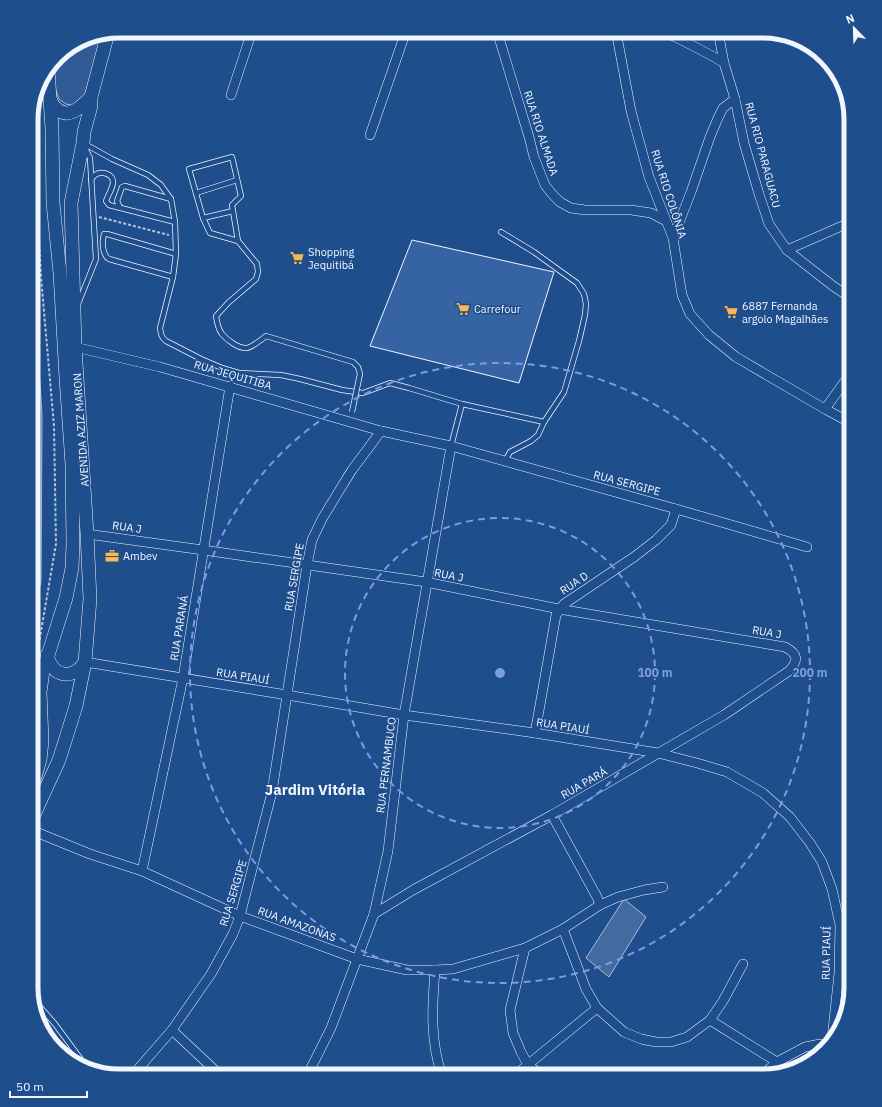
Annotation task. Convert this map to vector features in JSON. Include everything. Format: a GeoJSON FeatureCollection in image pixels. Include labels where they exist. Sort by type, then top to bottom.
{"type":"FeatureCollection","features":[{"type":"Feature","properties":{"kind":"main road","name":"AVENIDA AZIZ MARON"},"geometry":{"type":"LineString","coordinates":[[38,806],[59,760],[76,706],[85,662],[90,599],[74,314],[71,203],[84,132],[91,106],[91,98],[106,39]]}},
{"type":"Feature","properties":{"kind":"main road","name":"AVENIDA AZIZ MARON"},"geometry":{"type":"LineString","coordinates":[[38,767],[42,741],[40,692],[43,671],[66,598],[72,568],[73,544],[72,464],[60,273],[53,203],[52,129],[49,79]]}},
{"type":"Feature","properties":{"kind":"main road"},"geometry":{"type":"LineString","coordinates":[[50,101],[56,109],[66,113],[80,109],[91,98]]}},
{"type":"Feature","properties":{"kind":"main road"},"geometry":{"type":"LineString","coordinates":[[47,655],[53,669],[59,673],[74,673],[81,669],[85,662]]}},
{"type":"Feature","properties":{"kind":"street"},"geometry":{"type":"LineString","coordinates":[[231,95],[250,38]]}},
{"type":"Feature","properties":{"kind":"street"},"geometry":{"type":"LineString","coordinates":[[370,135],[404,38]]}},
{"type":"Feature","properties":{"kind":"street","name":"RUA RIO ALMADA"},"geometry":{"type":"LineString","coordinates":[[499,38],[534,157],[545,185],[552,194],[560,202],[571,208],[586,210],[631,210],[651,214],[666,221]]}},
{"type":"Feature","properties":{"kind":"street","name":"RUA RIO COLÔNIA"},"geometry":{"type":"LineString","coordinates":[[617,38],[631,111],[650,177],[673,238],[682,295],[690,314],[709,335],[736,357],[844,419]]}},
{"type":"Feature","properties":{"kind":"street"},"geometry":{"type":"LineString","coordinates":[[677,38],[712,55],[724,63]]}},
{"type":"Feature","properties":{"kind":"street","name":"RUA RIO PARAGUACU"},"geometry":{"type":"LineString","coordinates":[[719,38],[724,63],[735,99],[744,143],[769,224],[787,250],[844,293]]}},
{"type":"Feature","properties":{"kind":"street"},"geometry":{"type":"LineString","coordinates":[[673,238],[718,118],[723,108],[735,99]]}},
{"type":"Feature","properties":{"kind":"street"},"geometry":{"type":"LineString","coordinates":[[787,250],[844,225]]}},
{"type":"Feature","properties":{"kind":"street","name":"RUA JEQUITIBA"},"geometry":{"type":"LineString","coordinates":[[76,347],[160,367],[230,386],[382,431]]}},
{"type":"Feature","properties":{"kind":"street"},"geometry":{"type":"LineString","coordinates":[[825,409],[844,383]]}},
{"type":"Feature","properties":{"kind":"street","name":"RUA PARANÁ"},"geometry":{"type":"LineString","coordinates":[[142,871],[183,678],[230,386]]}},
{"type":"Feature","properties":{"kind":"street","name":"RUA SERGIPE"},"geometry":{"type":"LineString","coordinates":[[138,1069],[172,1030],[211,974],[233,934],[240,916],[272,792],[312,540],[322,519],[349,475],[382,431],[451,446],[807,547]]}},
{"type":"Feature","properties":{"kind":"street","name":"RUA PERNAMBUCO"},"geometry":{"type":"LineString","coordinates":[[310,1069],[331,1028],[374,914],[388,852],[404,715],[426,582],[451,446]]}},
{"type":"Feature","properties":{"kind":"street","name":"RUA D"},"geometry":{"type":"LineString","coordinates":[[535,734],[556,615],[559,609],[656,540],[671,525],[676,509]]}},
{"type":"Feature","properties":{"kind":"street","name":"RUA J"},"geometry":{"type":"LineString","coordinates":[[87,534],[426,582],[559,609],[785,647],[793,651],[796,660]]}},
{"type":"Feature","properties":{"kind":"street","name":"RUA PARÁ"},"geometry":{"type":"LineString","coordinates":[[374,914],[413,890],[552,815],[724,715],[789,671],[796,660]]}},
{"type":"Feature","properties":{"kind":"street","name":"RUA PIAUÍ"},"geometry":{"type":"LineString","coordinates":[[85,662],[404,715],[658,753],[727,772],[763,793],[790,817],[810,843],[822,862],[832,889],[840,925],[839,973],[833,1028]]}},
{"type":"Feature","properties":{"kind":"street"},"geometry":{"type":"LineString","coordinates":[[552,815],[600,905]]}},
{"type":"Feature","properties":{"kind":"street","name":"RUA AMAZONAS"},"geometry":{"type":"LineString","coordinates":[[38,833],[90,854],[142,871],[240,916],[357,958],[407,970],[453,969],[525,948],[562,929],[600,905],[618,897],[663,887]]}},
{"type":"Feature","properties":{"kind":"street"},"geometry":{"type":"LineString","coordinates":[[562,929],[586,989],[597,1008],[624,1032],[641,1039],[656,1042],[671,1042],[686,1037],[710,1020],[723,1002],[743,964]]}},
{"type":"Feature","properties":{"kind":"street"},"geometry":{"type":"LineString","coordinates":[[525,948],[510,1010],[513,1033],[528,1065],[533,1069]]}},
{"type":"Feature","properties":{"kind":"street"},"geometry":{"type":"LineString","coordinates":[[435,970],[432,1009],[433,1036],[440,1069]]}},
{"type":"Feature","properties":{"kind":"street"},"geometry":{"type":"LineString","coordinates":[[523,1069],[597,1008]]}},
{"type":"Feature","properties":{"kind":"street"},"geometry":{"type":"LineString","coordinates":[[710,1020],[776,1062]]}},
{"type":"Feature","properties":{"kind":"street"},"geometry":{"type":"LineString","coordinates":[[172,1030],[213,1069]]}},
{"type":"Feature","properties":{"kind":"street"},"geometry":{"type":"LineString","coordinates":[[769,1068],[776,1062],[805,1047],[822,1044]]}},
{"type":"Feature","properties":{"kind":"lane"},"geometry":{"type":"LineString","coordinates":[[74,314],[96,260],[90,158],[83,143]]}},
{"type":"Feature","properties":{"kind":"lane"},"geometry":{"type":"LineString","coordinates":[[83,143],[112,159],[148,175],[161,185],[171,199],[175,222],[176,254],[174,277],[160,328],[162,338],[166,341],[201,359],[239,373],[281,375],[352,392],[363,392],[390,384],[409,388],[462,404],[544,422]]}},
{"type":"Feature","properties":{"kind":"lane"},"geometry":{"type":"LineString","coordinates":[[238,241],[232,205],[241,196],[232,157],[189,169],[203,218],[210,233],[238,241],[257,264],[258,272],[256,279],[229,302],[216,316],[217,325],[222,335],[238,347],[246,348],[266,336],[353,362],[358,367],[360,374],[349,422]]}},
{"type":"Feature","properties":{"kind":"lane"},"geometry":{"type":"LineString","coordinates":[[91,180],[95,175],[101,172],[108,174],[113,179],[114,184],[106,201],[109,205],[175,222]]}},
{"type":"Feature","properties":{"kind":"lane"},"geometry":{"type":"LineString","coordinates":[[196,193],[237,180]]}},
{"type":"Feature","properties":{"kind":"lane"},"geometry":{"type":"LineString","coordinates":[[120,208],[117,201],[122,187],[125,186],[171,199]]}},
{"type":"Feature","properties":{"kind":"lane"},"geometry":{"type":"LineString","coordinates":[[203,218],[232,211]]}},
{"type":"Feature","properties":{"kind":"lane"},"geometry":{"type":"LineString","coordinates":[[501,232],[534,252],[577,283],[584,294],[586,304],[579,341],[564,392],[544,422],[538,435],[531,441],[510,452],[505,461]]}},
{"type":"Feature","properties":{"kind":"lane"},"geometry":{"type":"LineString","coordinates":[[174,277],[109,259],[106,257],[104,252],[103,237],[104,234],[107,234],[176,254]]}},
{"type":"Feature","properties":{"kind":"lane"},"geometry":{"type":"LineString","coordinates":[[451,446],[462,404]]}},
{"type":"Feature","properties":{"kind":"lane"},"geometry":{"type":"LineString","coordinates":[[41,1007],[56,1024],[81,1060]]}},
{"type":"Feature","properties":{"kind":"path"},"geometry":{"type":"LineString","coordinates":[[93,215],[176,237]]}},
{"type":"Feature","properties":{"kind":"path"},"geometry":{"type":"LineString","coordinates":[[38,222],[41,278],[54,426],[56,544],[39,643]]}},
{"type":"Feature","properties":{"kind":"shaded area"},"geometry":{"type":"Polygon","coordinates":[[[101,40],[85,94],[75,106],[66,104],[59,99],[54,85],[53,73],[65,58],[88,44],[101,40]]]}},
{"type":"Feature","properties":{"kind":"shaded area"},"geometry":{"type":"Polygon","coordinates":[[[38,353],[42,415],[41,582],[38,592],[38,353]]]}},
{"type":"Feature","properties":{"kind":"shaded area"},"geometry":{"type":"Polygon","coordinates":[[[624,899],[646,917],[609,977],[586,958],[624,899]]]}},
{"type":"Feature","properties":{"kind":"building","name":"Carrefour"},"geometry":{"type":"Polygon","coordinates":[[[412,240],[554,272],[519,383],[370,346],[412,240]]]}},
{"type":"Feature","properties":{"kind":"place","name":"Shopping Jequitibá"},"geometry":{"type":"Point","coordinates":[297,258]}},
{"type":"Feature","properties":{"kind":"place","name":"Carrefour"},"geometry":{"type":"Point","coordinates":[463,309]}},
{"type":"Feature","properties":{"kind":"place","name":"6887 Fernanda argolo Magalhães"},"geometry":{"type":"Point","coordinates":[731,312]}},
{"type":"Feature","properties":{"kind":"place","name":"Ambev"},"geometry":{"type":"Point","coordinates":[112,556]}},
{"type":"Feature","properties":{"kind":"district","name":"Jardim Vitória"},"geometry":{"type":"Point","coordinates":[315,789]}}]}
